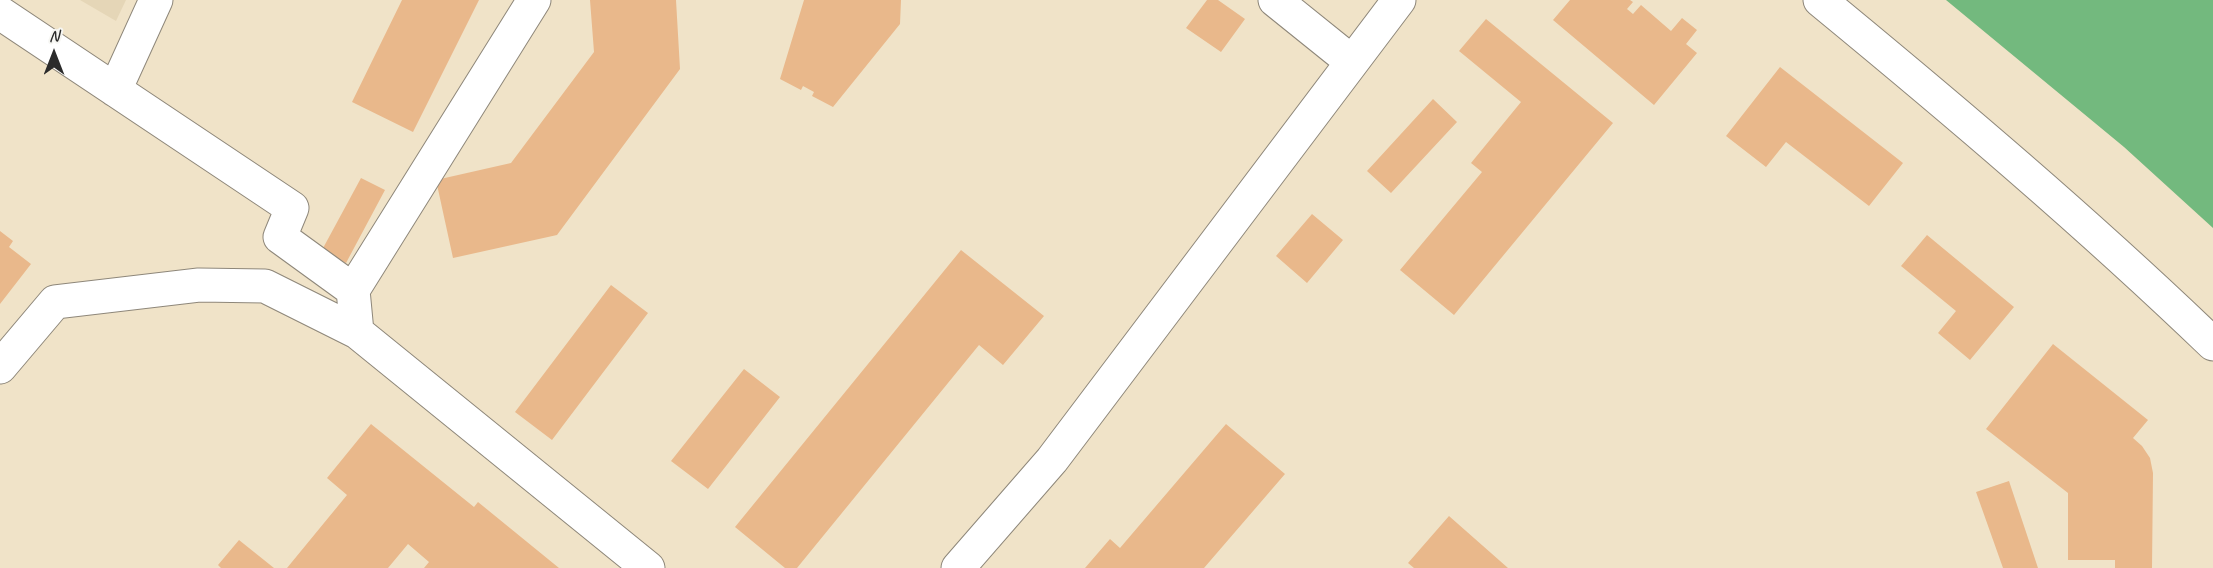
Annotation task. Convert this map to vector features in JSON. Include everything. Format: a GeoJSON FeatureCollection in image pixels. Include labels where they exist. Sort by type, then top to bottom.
{"type":"FeatureCollection","features":[{"type":"Feature","properties":{"kind":"street"},"geometry":{"type":"LineString","coordinates":[[115,90],[156,0]]}},
{"type":"Feature","properties":{"kind":"street"},"geometry":{"type":"LineString","coordinates":[[357,332],[352,290],[534,0]]}},
{"type":"Feature","properties":{"kind":"street"},"geometry":{"type":"LineString","coordinates":[[1275,0],[1352,62]]}},
{"type":"Feature","properties":{"kind":"street"},"geometry":{"type":"LineString","coordinates":[[958,568],[1052,460],[1399,0]]}},
{"type":"Feature","properties":{"kind":"street"},"geometry":{"type":"LineString","coordinates":[[1820,0],[2023,170],[2137,271],[2213,344]]}},
{"type":"Feature","properties":{"kind":"street"},"geometry":{"type":"LineString","coordinates":[[0,13],[292,208],[280,237],[352,290]]}},
{"type":"Feature","properties":{"kind":"street"},"geometry":{"type":"LineString","coordinates":[[0,367],[55,302],[199,285],[265,286],[357,332],[648,568]]}},
{"type":"Feature","properties":{"kind":"shaded area"},"geometry":{"type":"Polygon","coordinates":[[[80,0],[126,0],[116,21],[80,0]]]}},
{"type":"Feature","properties":{"kind":"green space"},"geometry":{"type":"Polygon","coordinates":[[[1946,0],[2213,0],[2213,228],[2124,147],[1946,0]]]}},
{"type":"Feature","properties":{"kind":"building"},"geometry":{"type":"Polygon","coordinates":[[[402,0],[479,0],[413,132],[352,102],[402,0]]]}},
{"type":"Feature","properties":{"kind":"building"},"geometry":{"type":"Polygon","coordinates":[[[590,0],[676,0],[680,69],[557,235],[453,258],[436,180],[511,163],[594,52],[590,0]]]}},
{"type":"Feature","properties":{"kind":"building"},"geometry":{"type":"Polygon","coordinates":[[[804,0],[901,0],[900,24],[833,107],[812,96],[814,92],[803,86],[801,90],[780,79],[804,0]]]}},
{"type":"Feature","properties":{"kind":"building"},"geometry":{"type":"Polygon","coordinates":[[[1207,0],[1218,0],[1245,19],[1221,52],[1186,28],[1207,0]]]}},
{"type":"Feature","properties":{"kind":"building"},"geometry":{"type":"Polygon","coordinates":[[[1570,0],[1630,0],[1633,2],[1627,9],[1633,14],[1641,5],[1671,31],[1682,18],[1697,30],[1686,44],[1697,53],[1654,105],[1553,20],[1570,0]]]}},
{"type":"Feature","properties":{"kind":"building"},"geometry":{"type":"Polygon","coordinates":[[[1486,19],[1613,123],[1454,315],[1400,270],[1482,172],[1471,163],[1521,102],[1459,51],[1486,19]]]}},
{"type":"Feature","properties":{"kind":"building"},"geometry":{"type":"Polygon","coordinates":[[[1780,67],[1903,163],[1869,206],[1786,142],[1766,167],[1726,136],[1780,67]]]}},
{"type":"Feature","properties":{"kind":"building"},"geometry":{"type":"Polygon","coordinates":[[[1433,99],[1457,122],[1391,193],[1367,171],[1433,99]]]}},
{"type":"Feature","properties":{"kind":"building"},"geometry":{"type":"Polygon","coordinates":[[[361,178],[385,190],[346,263],[322,250],[361,178]]]}},
{"type":"Feature","properties":{"kind":"building"},"geometry":{"type":"Polygon","coordinates":[[[1312,214],[1343,240],[1307,283],[1276,256],[1312,214]]]}},
{"type":"Feature","properties":{"kind":"building"},"geometry":{"type":"Polygon","coordinates":[[[0,231],[13,241],[9,247],[31,264],[0,304],[0,231]]]}},
{"type":"Feature","properties":{"kind":"building"},"geometry":{"type":"Polygon","coordinates":[[[1927,235],[2014,307],[1970,360],[1938,333],[1956,311],[1901,266],[1927,235]]]}},
{"type":"Feature","properties":{"kind":"building"},"geometry":{"type":"Polygon","coordinates":[[[961,250],[1044,316],[1003,365],[979,345],[797,568],[785,568],[735,527],[961,250]]]}},
{"type":"Feature","properties":{"kind":"building"},"geometry":{"type":"Polygon","coordinates":[[[611,285],[648,313],[552,440],[515,412],[611,285]]]}},
{"type":"Feature","properties":{"kind":"building"},"geometry":{"type":"Polygon","coordinates":[[[2053,344],[2148,420],[2133,438],[2150,458],[2153,473],[2152,568],[2115,568],[2115,560],[2068,560],[2068,493],[1986,429],[2053,344]]]}},
{"type":"Feature","properties":{"kind":"building"},"geometry":{"type":"Polygon","coordinates":[[[744,369],[780,397],[708,489],[671,461],[744,369]]]}},
{"type":"Feature","properties":{"kind":"building"},"geometry":{"type":"Polygon","coordinates":[[[371,424],[474,507],[478,502],[559,568],[424,568],[429,562],[408,544],[388,568],[287,568],[347,495],[327,478],[371,424]]]}},
{"type":"Feature","properties":{"kind":"building"},"geometry":{"type":"Polygon","coordinates":[[[1226,424],[1285,474],[1204,568],[1085,568],[1110,539],[1120,548],[1226,424]]]}},
{"type":"Feature","properties":{"kind":"building"},"geometry":{"type":"Polygon","coordinates":[[[2009,481],[2038,568],[2003,568],[1976,492],[2009,481]]]}},
{"type":"Feature","properties":{"kind":"building"},"geometry":{"type":"Polygon","coordinates":[[[1449,516],[1508,568],[1414,568],[1408,563],[1449,516]]]}},
{"type":"Feature","properties":{"kind":"building"},"geometry":{"type":"Polygon","coordinates":[[[239,540],[274,568],[221,568],[218,565],[239,540]]]}}]}
